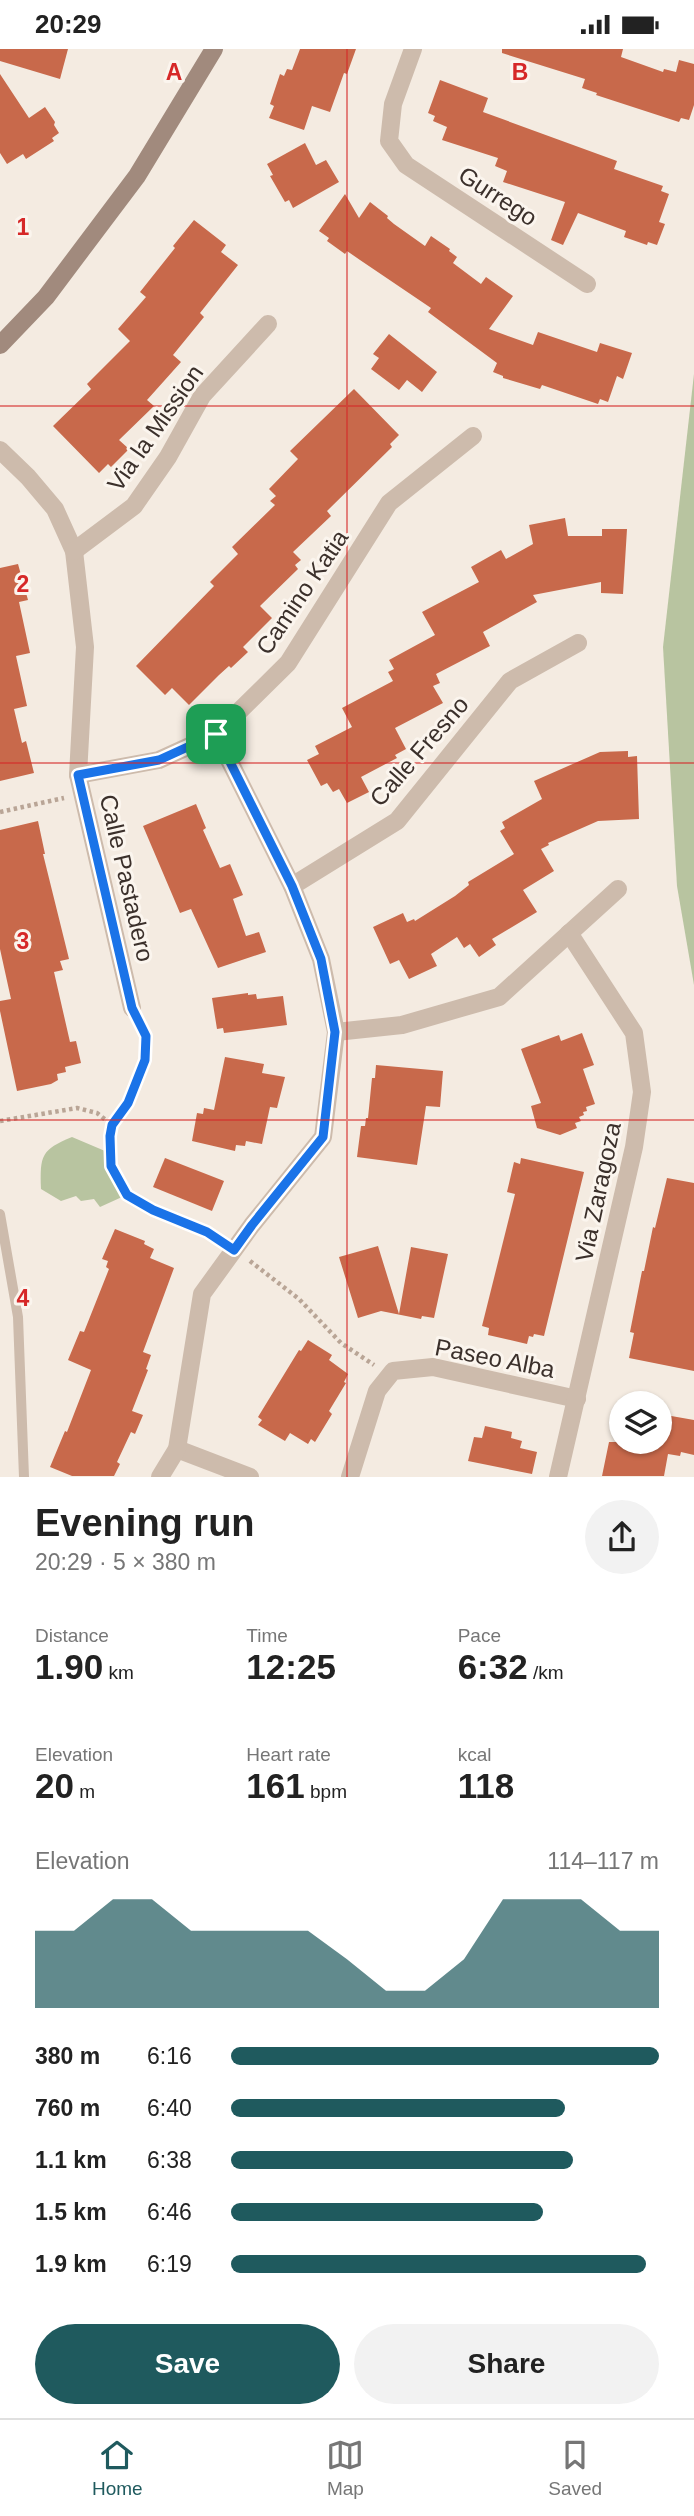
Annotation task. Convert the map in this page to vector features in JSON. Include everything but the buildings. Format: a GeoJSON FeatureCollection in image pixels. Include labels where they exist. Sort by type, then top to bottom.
{"type":"FeatureCollection","features":[{"type":"Feature","properties":{"kind":"street"},"geometry":{"type":"LineString","coordinates":[[0,345],[46,297],[137,176],[214,49]]}},
{"type":"Feature","properties":{"kind":"street","name":"Gurrego"},"geometry":{"type":"LineString","coordinates":[[414,49],[393,104],[389,141],[406,165],[587,284]]}},
{"type":"Feature","properties":{"kind":"street","name":"Via la Mission"},"geometry":{"type":"LineString","coordinates":[[74,551],[134,506],[168,457],[202,396],[268,324]]}},
{"type":"Feature","properties":{"kind":"street","name":"Camino Katia"},"geometry":{"type":"LineString","coordinates":[[78,775],[159,760],[216,734],[288,663],[389,503],[473,436]]}},
{"type":"Feature","properties":{"kind":"street","name":"Calle Pastadero"},"geometry":{"type":"LineString","coordinates":[[0,450],[55,509],[74,551],[85,647],[78,775],[132,1008]]}},
{"type":"Feature","properties":{"kind":"street","name":"Calle Fresno"},"geometry":{"type":"LineString","coordinates":[[292,886],[397,821],[510,681],[578,643]]}},
{"type":"Feature","properties":{"kind":"street"},"geometry":{"type":"LineString","coordinates":[[160,1476],[177,1449],[202,1294],[252,1225],[323,1137],[335,1032],[321,959],[292,886],[216,734]]}},
{"type":"Feature","properties":{"kind":"street"},"geometry":{"type":"LineString","coordinates":[[335,1032],[402,1025],[499,997],[618,889]]}},
{"type":"Feature","properties":{"kind":"street","name":"Via Zaragoza"},"geometry":{"type":"LineString","coordinates":[[558,1476],[634,1147],[642,1092],[634,1033],[569,933]]}},
{"type":"Feature","properties":{"kind":"street","name":"Paseo Alba"},"geometry":{"type":"LineString","coordinates":[[388,1376],[393,1371],[433,1367],[577,1399]]}},
{"type":"Feature","properties":{"kind":"street"},"geometry":{"type":"LineString","coordinates":[[350,1476],[377,1391],[388,1376]]}},
{"type":"Feature","properties":{"kind":"street"},"geometry":{"type":"LineString","coordinates":[[177,1449],[250,1476]]}},
{"type":"Feature","properties":{"kind":"lane"},"geometry":{"type":"LineString","coordinates":[[0,1215],[18,1317],[24,1476]]}},
{"type":"Feature","properties":{"kind":"path"},"geometry":{"type":"LineString","coordinates":[[0,812],[82,794]]}},
{"type":"Feature","properties":{"kind":"path"},"geometry":{"type":"LineString","coordinates":[[132,1008],[146,1036],[145,1060],[128,1103],[112,1125],[110,1136],[111,1166],[127,1195],[153,1210],[207,1232],[263,1270],[299,1299],[341,1343],[388,1376]]}},
{"type":"Feature","properties":{"kind":"path"},"geometry":{"type":"LineString","coordinates":[[0,1121],[77,1108],[97,1113],[112,1125]]}},
{"type":"Feature","properties":{"kind":"green space"},"geometry":{"type":"Polygon","coordinates":[[[694,374],[694,985],[677,886],[663,647],[694,374]]]}},
{"type":"Feature","properties":{"kind":"green space"},"geometry":{"type":"Polygon","coordinates":[[[72,1137],[105,1151],[108,1173],[122,1197],[100,1207],[94,1199],[81,1201],[76,1196],[61,1201],[41,1189],[44,1155],[54,1146],[72,1137]]]}},
{"type":"Feature","properties":{"kind":"route"},"geometry":{"type":"LineString","coordinates":[[216,734],[292,886],[321,959],[335,1032],[323,1137],[234,1250],[207,1232],[153,1210],[127,1195],[111,1166],[112,1125],[128,1103],[145,1060],[146,1036],[132,1008],[78,775],[159,760],[216,734]]}}]}
